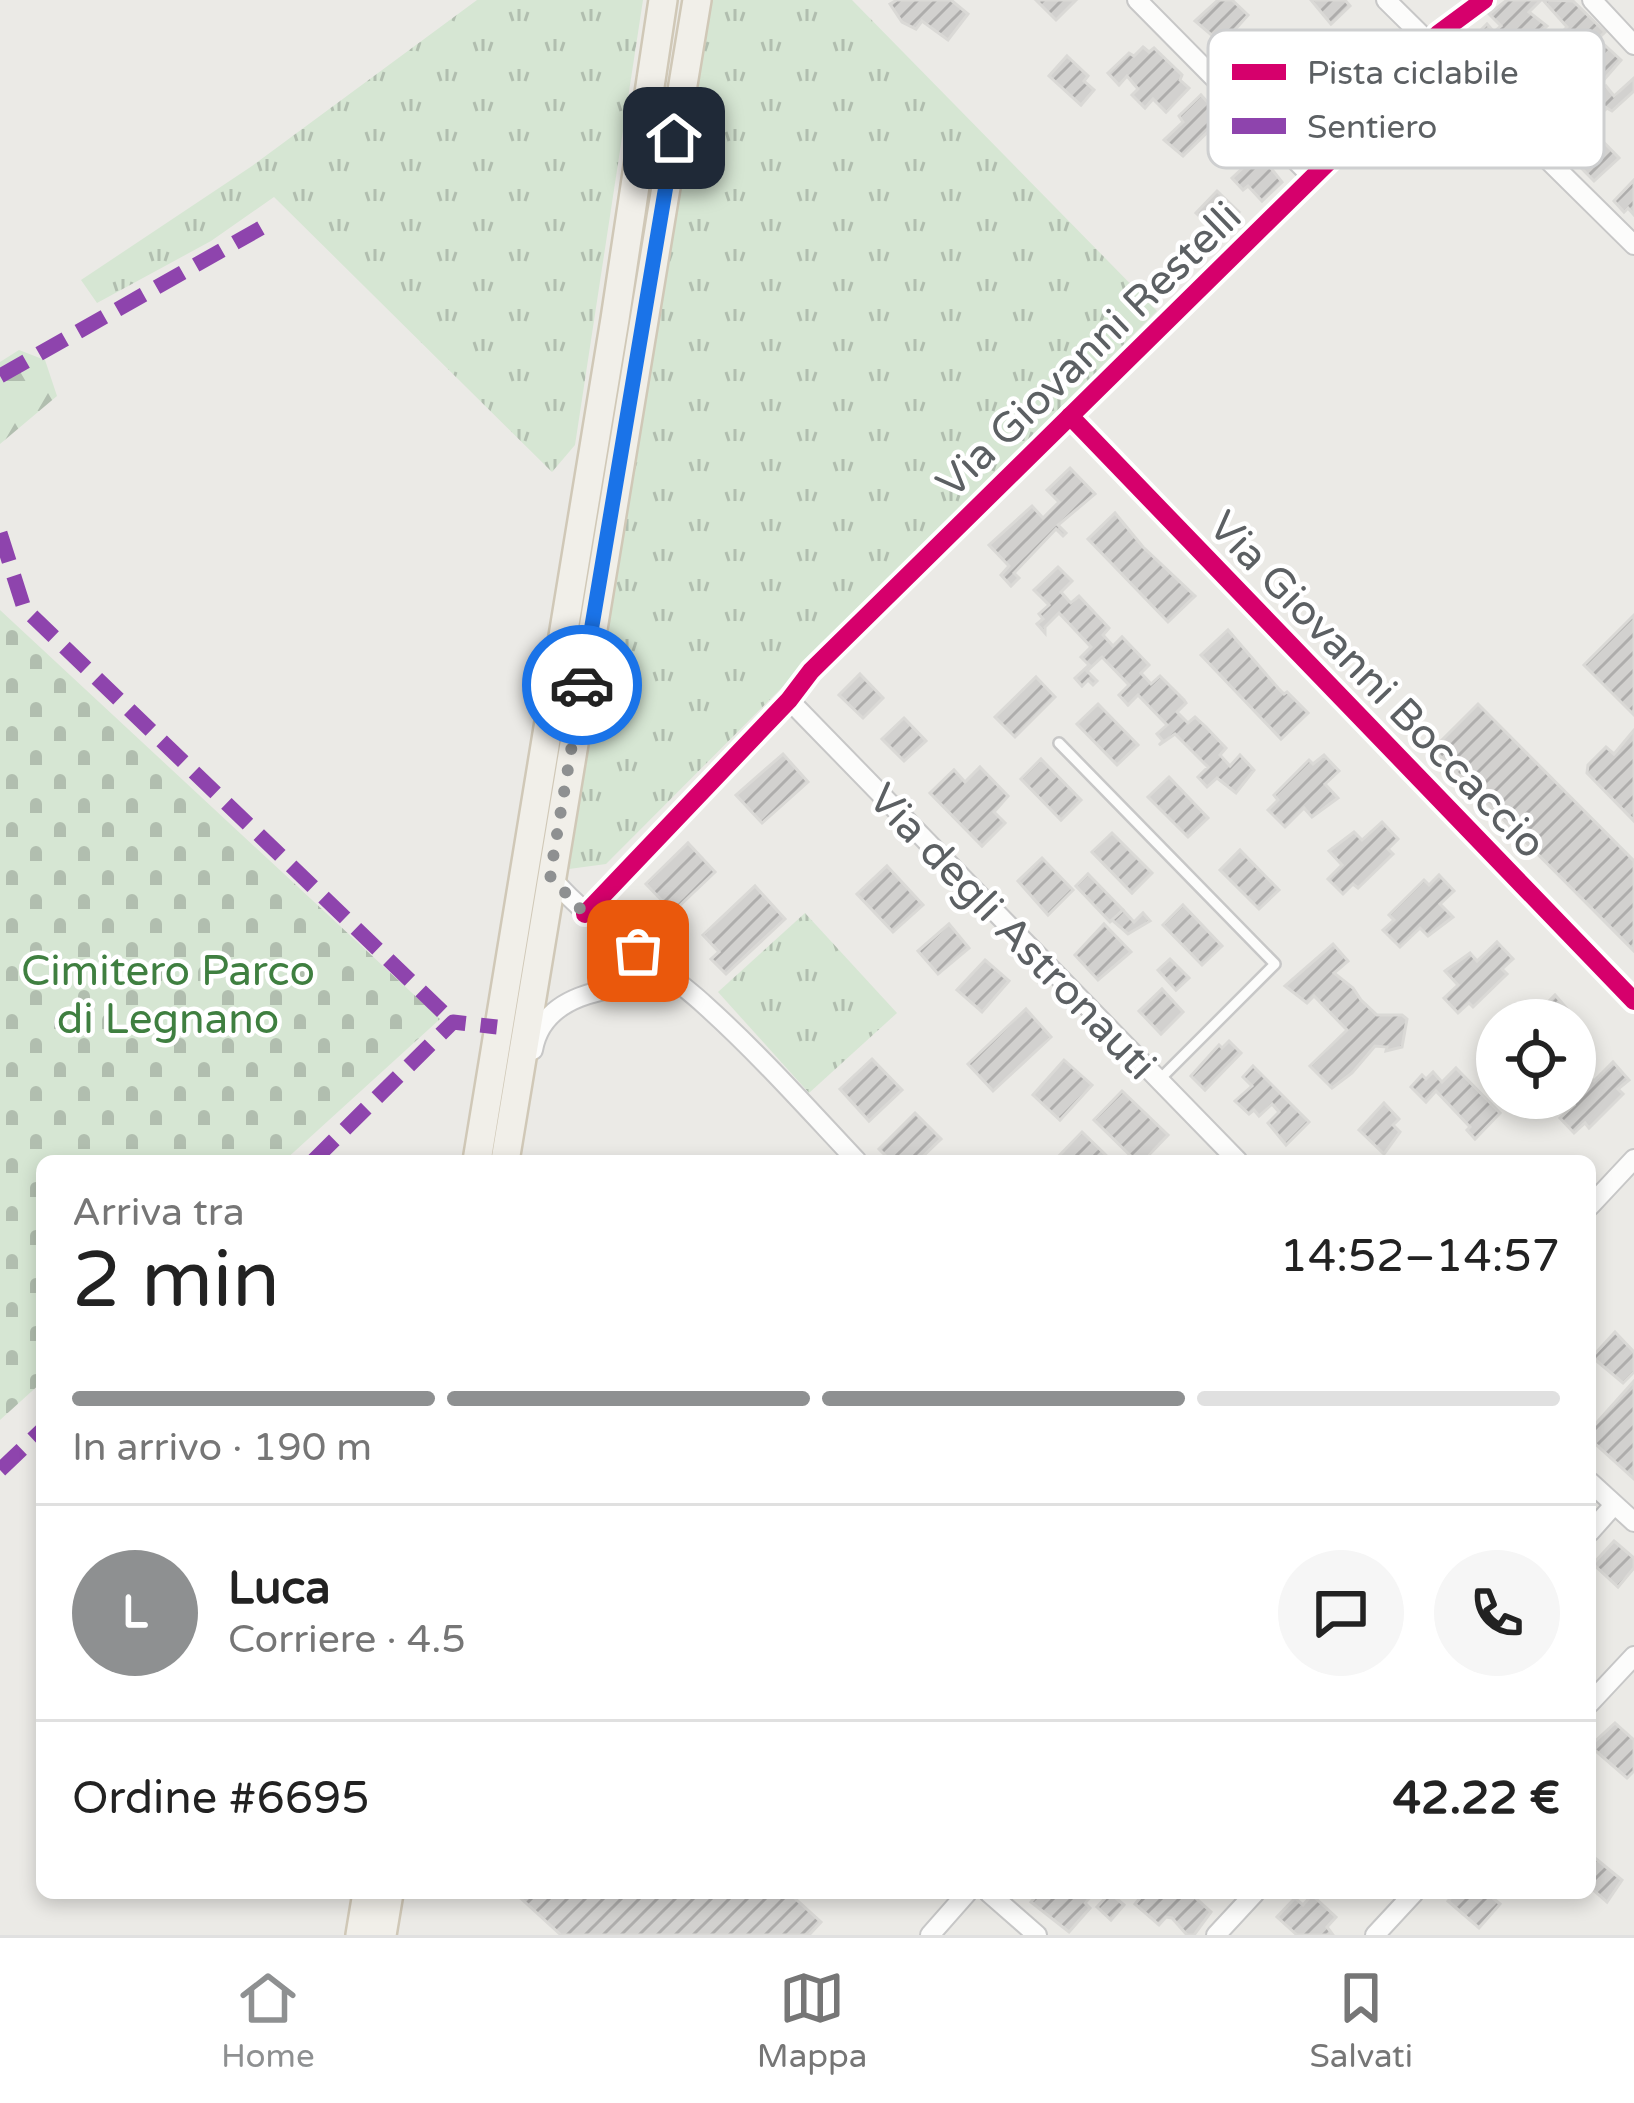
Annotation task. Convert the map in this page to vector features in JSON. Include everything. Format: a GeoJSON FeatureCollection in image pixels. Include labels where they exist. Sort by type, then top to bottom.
{"type":"FeatureCollection","features":[{"type":"Feature","properties":{"kind":"main road"},"geometry":{"type":"LineString","coordinates":[[478,1155],[663,0]]}},
{"type":"Feature","properties":{"kind":"main road"},"geometry":{"type":"LineString","coordinates":[[506,1155],[697,0]]}},
{"type":"Feature","properties":{"kind":"main road"},"geometry":{"type":"LineString","coordinates":[[361,1935],[366,1899]]}},
{"type":"Feature","properties":{"kind":"main road"},"geometry":{"type":"LineString","coordinates":[[382,1935],[387,1899]]}},
{"type":"Feature","properties":{"kind":"street"},"geometry":{"type":"LineString","coordinates":[[1137,0],[1208,72]]}},
{"type":"Feature","properties":{"kind":"street"},"geometry":{"type":"LineString","coordinates":[[1386,0],[1416,30]]}},
{"type":"Feature","properties":{"kind":"street","name":"Via Giovanni Restelli"},"geometry":{"type":"LineString","coordinates":[[1443,30],[1484,0]]}},
{"type":"Feature","properties":{"kind":"street"},"geometry":{"type":"LineString","coordinates":[[1592,0],[1634,45]]}},
{"type":"Feature","properties":{"kind":"street"},"geometry":{"type":"LineString","coordinates":[[1303,168],[1313,178]]}},
{"type":"Feature","properties":{"kind":"street","name":"Via Giovanni Restelli"},"geometry":{"type":"LineString","coordinates":[[585,914],[789,700],[811,671],[1323,168]]}},
{"type":"Feature","properties":{"kind":"street"},"geometry":{"type":"LineString","coordinates":[[1556,168],[1634,245]]}},
{"type":"Feature","properties":{"kind":"street","name":"Via Giovanni Boccaccio"},"geometry":{"type":"LineString","coordinates":[[1070,416],[1634,1001]]}},
{"type":"Feature","properties":{"kind":"street","name":"Via degli Astronauti"},"geometry":{"type":"LineString","coordinates":[[789,700],[1232,1155]]}},
{"type":"Feature","properties":{"kind":"street"},"geometry":{"type":"LineString","coordinates":[[550,876],[585,914],[708,1007],[851,1155]]}},
{"type":"Feature","properties":{"kind":"street"},"geometry":{"type":"LineString","coordinates":[[515,1155],[535,1040],[547,1016],[568,1002],[607,988],[676,981]]}},
{"type":"Feature","properties":{"kind":"street"},"geometry":{"type":"LineString","coordinates":[[1596,1200],[1634,1159]]}},
{"type":"Feature","properties":{"kind":"street"},"geometry":{"type":"LineString","coordinates":[[1596,1488],[1634,1522]]}},
{"type":"Feature","properties":{"kind":"street"},"geometry":{"type":"LineString","coordinates":[[1596,1525],[1614,1504]]}},
{"type":"Feature","properties":{"kind":"street"},"geometry":{"type":"LineString","coordinates":[[1596,1697],[1634,1656]]}},
{"type":"Feature","properties":{"kind":"street"},"geometry":{"type":"LineString","coordinates":[[930,1935],[962,1899]]}},
{"type":"Feature","properties":{"kind":"street"},"geometry":{"type":"LineString","coordinates":[[996,1899],[1036,1935]]}},
{"type":"Feature","properties":{"kind":"street"},"geometry":{"type":"LineString","coordinates":[[1216,1935],[1249,1899]]}},
{"type":"Feature","properties":{"kind":"street"},"geometry":{"type":"LineString","coordinates":[[1376,1935],[1409,1899]]}},
{"type":"Feature","properties":{"kind":"lane"},"geometry":{"type":"LineString","coordinates":[[1059,743],[1275,964],[1159,1080]]}},
{"type":"Feature","properties":{"kind":"green space"},"geometry":{"type":"Polygon","coordinates":[[[477,0],[643,0],[575,445],[552,472],[274,197],[211,241],[97,303],[81,280],[252,166],[477,0]]]}},
{"type":"Feature","properties":{"kind":"green space"},"geometry":{"type":"Polygon","coordinates":[[[712,0],[852,0],[1157,311],[606,864],[569,869],[712,0]]]}},
{"type":"Feature","properties":{"kind":"green space"},"geometry":{"type":"Polygon","coordinates":[[[19,350],[45,360],[57,396],[0,444],[0,362],[19,350]]]}},
{"type":"Feature","properties":{"kind":"green space","name":"Cimitero Parco di Legnano"},"geometry":{"type":"Polygon","coordinates":[[[0,610],[440,1019],[291,1155],[36,1155],[36,1387],[0,1420],[0,610]]]}},
{"type":"Feature","properties":{"kind":"green space"},"geometry":{"type":"Polygon","coordinates":[[[805,913],[897,1013],[809,1093],[718,992],[805,913]]]}},
{"type":"Feature","properties":{"kind":"building"},"geometry":{"type":"Polygon","coordinates":[[[951,0],[968,14],[948,40],[922,21],[916,29],[902,22],[890,4],[951,0]]]}},
{"type":"Feature","properties":{"kind":"building"},"geometry":{"type":"Polygon","coordinates":[[[1036,0],[1076,0],[1056,20],[1036,0]]]}},
{"type":"Feature","properties":{"kind":"building"},"geometry":{"type":"Polygon","coordinates":[[[1218,0],[1232,0],[1248,15],[1235,30],[1208,32],[1195,21],[1218,0]]]}},
{"type":"Feature","properties":{"kind":"building"},"geometry":{"type":"Polygon","coordinates":[[[1311,0],[1345,0],[1350,6],[1331,24],[1311,0]]]}},
{"type":"Feature","properties":{"kind":"building"},"geometry":{"type":"Polygon","coordinates":[[[1507,0],[1541,0],[1529,12],[1547,26],[1543,30],[1496,30],[1501,26],[1489,14],[1507,0]]]}},
{"type":"Feature","properties":{"kind":"building"},"geometry":{"type":"Polygon","coordinates":[[[1543,0],[1573,1],[1603,30],[1564,30],[1567,27],[1543,0]]]}},
{"type":"Feature","properties":{"kind":"building"},"geometry":{"type":"Polygon","coordinates":[[[1604,44],[1621,60],[1604,80],[1604,44]]]}},
{"type":"Feature","properties":{"kind":"building"},"geometry":{"type":"Polygon","coordinates":[[[1143,47],[1149,52],[1154,48],[1189,88],[1166,112],[1153,99],[1145,108],[1132,95],[1138,89],[1127,76],[1119,85],[1108,73],[1143,47]]]}},
{"type":"Feature","properties":{"kind":"building"},"geometry":{"type":"Polygon","coordinates":[[[1067,56],[1088,76],[1084,81],[1094,90],[1081,105],[1049,76],[1067,56]]]}},
{"type":"Feature","properties":{"kind":"building"},"geometry":{"type":"Polygon","coordinates":[[[1634,78],[1634,91],[1612,111],[1604,107],[1606,86],[1614,96],[1634,78]]]}},
{"type":"Feature","properties":{"kind":"building"},"geometry":{"type":"Polygon","coordinates":[[[1201,95],[1208,103],[1208,132],[1183,156],[1164,140],[1183,122],[1179,116],[1201,95]]]}},
{"type":"Feature","properties":{"kind":"building"},"geometry":{"type":"Polygon","coordinates":[[[1604,143],[1619,158],[1594,181],[1581,168],[1604,168],[1604,143]]]}},
{"type":"Feature","properties":{"kind":"building"},"geometry":{"type":"Polygon","coordinates":[[[1243,168],[1271,168],[1282,182],[1262,201],[1232,178],[1243,168]]]}},
{"type":"Feature","properties":{"kind":"building"},"geometry":{"type":"Polygon","coordinates":[[[1634,180],[1634,215],[1614,201],[1634,180]]]}},
{"type":"Feature","properties":{"kind":"building"},"geometry":{"type":"Polygon","coordinates":[[[1217,191],[1239,212],[1218,234],[1196,213],[1217,191]]]}},
{"type":"Feature","properties":{"kind":"building"},"geometry":{"type":"Polygon","coordinates":[[[1070,468],[1095,494],[1058,525],[1066,533],[1063,536],[1056,529],[1014,573],[1019,578],[1011,586],[1001,575],[1009,566],[989,545],[1032,506],[1043,518],[1059,502],[1047,490],[1070,468]]]}},
{"type":"Feature","properties":{"kind":"building"},"geometry":{"type":"Polygon","coordinates":[[[1115,513],[1195,596],[1168,622],[1088,539],[1115,513]]]}},
{"type":"Feature","properties":{"kind":"building"},"geometry":{"type":"Polygon","coordinates":[[[1058,567],[1072,581],[1061,592],[1068,600],[1071,603],[1079,596],[1109,628],[1103,635],[1113,646],[1122,637],[1149,665],[1141,673],[1151,684],[1160,676],[1184,700],[1177,712],[1188,723],[1195,717],[1206,727],[1226,748],[1220,755],[1230,766],[1240,755],[1254,770],[1236,793],[1217,778],[1207,787],[1198,777],[1208,767],[1175,734],[1159,745],[1163,741],[1157,734],[1167,725],[1138,695],[1128,705],[1119,695],[1129,685],[1102,657],[1087,671],[1097,681],[1093,685],[1088,680],[1082,686],[1075,678],[1089,665],[1081,657],[1091,647],[1059,613],[1045,633],[1037,624],[1043,619],[1039,614],[1049,605],[1034,590],[1058,567]]]}},
{"type":"Feature","properties":{"kind":"building"},"geometry":{"type":"Polygon","coordinates":[[[1634,615],[1634,715],[1584,665],[1634,615]]]}},
{"type":"Feature","properties":{"kind":"building"},"geometry":{"type":"Polygon","coordinates":[[[1228,630],[1278,688],[1308,713],[1281,739],[1201,655],[1228,630]]]}},
{"type":"Feature","properties":{"kind":"building"},"geometry":{"type":"Polygon","coordinates":[[[860,674],[883,698],[863,718],[839,695],[860,674]]]}},
{"type":"Feature","properties":{"kind":"building"},"geometry":{"type":"Polygon","coordinates":[[[1036,677],[1055,697],[1015,737],[995,717],[1036,677]]]}},
{"type":"Feature","properties":{"kind":"building"},"geometry":{"type":"Polygon","coordinates":[[[1098,704],[1138,745],[1117,765],[1077,724],[1098,704]]]}},
{"type":"Feature","properties":{"kind":"building"},"geometry":{"type":"Polygon","coordinates":[[[1478,704],[1634,861],[1634,951],[1433,749],[1478,704]]]}},
{"type":"Feature","properties":{"kind":"building"},"geometry":{"type":"Polygon","coordinates":[[[904,718],[926,741],[904,761],[882,739],[904,718]]]}},
{"type":"Feature","properties":{"kind":"building"},"geometry":{"type":"Polygon","coordinates":[[[1634,730],[1634,821],[1587,773],[1588,765],[1606,747],[1614,754],[1634,730]]]}},
{"type":"Feature","properties":{"kind":"building"},"geometry":{"type":"Polygon","coordinates":[[[783,754],[808,782],[762,823],[736,795],[783,754]]]}},
{"type":"Feature","properties":{"kind":"building"},"geometry":{"type":"Polygon","coordinates":[[[1324,755],[1339,771],[1325,784],[1338,798],[1312,817],[1304,808],[1285,827],[1268,810],[1278,800],[1274,795],[1309,760],[1313,764],[1324,755]]]}},
{"type":"Feature","properties":{"kind":"building"},"geometry":{"type":"Polygon","coordinates":[[[1041,759],[1081,800],[1061,820],[1021,779],[1041,759]]]}},
{"type":"Feature","properties":{"kind":"building"},"geometry":{"type":"Polygon","coordinates":[[[980,767],[1008,796],[994,812],[1005,823],[982,846],[930,793],[954,770],[965,782],[980,767]]]}},
{"type":"Feature","properties":{"kind":"building"},"geometry":{"type":"Polygon","coordinates":[[[1169,777],[1208,818],[1188,837],[1148,797],[1169,777]]]}},
{"type":"Feature","properties":{"kind":"building"},"geometry":{"type":"Polygon","coordinates":[[[1382,822],[1398,839],[1388,849],[1393,854],[1358,888],[1353,884],[1343,894],[1328,879],[1342,865],[1329,851],[1354,832],[1362,840],[1382,822]]]}},
{"type":"Feature","properties":{"kind":"building"},"geometry":{"type":"Polygon","coordinates":[[[1112,833],[1152,873],[1132,893],[1092,852],[1112,833]]]}},
{"type":"Feature","properties":{"kind":"building"},"geometry":{"type":"Polygon","coordinates":[[[688,843],[715,872],[673,912],[646,884],[688,843]]]}},
{"type":"Feature","properties":{"kind":"building"},"geometry":{"type":"Polygon","coordinates":[[[1240,850],[1279,890],[1259,909],[1220,870],[1240,850]]]}},
{"type":"Feature","properties":{"kind":"building"},"geometry":{"type":"Polygon","coordinates":[[[1042,858],[1073,890],[1048,915],[1018,881],[1042,858]]]}},
{"type":"Feature","properties":{"kind":"building"},"geometry":{"type":"Polygon","coordinates":[[[887,866],[923,905],[893,932],[857,894],[887,866]]]}},
{"type":"Feature","properties":{"kind":"building"},"geometry":{"type":"Polygon","coordinates":[[[1088,874],[1123,910],[1110,922],[1076,886],[1088,874]]]}},
{"type":"Feature","properties":{"kind":"building"},"geometry":{"type":"Polygon","coordinates":[[[1439,875],[1454,891],[1440,904],[1453,917],[1428,936],[1420,928],[1400,947],[1383,930],[1394,920],[1389,915],[1424,880],[1429,885],[1439,875]]]}},
{"type":"Feature","properties":{"kind":"building"},"geometry":{"type":"Polygon","coordinates":[[[755,886],[785,919],[726,974],[711,959],[719,952],[703,935],[755,886]]]}},
{"type":"Feature","properties":{"kind":"building"},"geometry":{"type":"Polygon","coordinates":[[[1183,905],[1222,946],[1202,965],[1163,925],[1183,905]]]}},
{"type":"Feature","properties":{"kind":"building"},"geometry":{"type":"Polygon","coordinates":[[[1123,910],[1134,922],[1143,913],[1150,921],[1128,934],[1112,920],[1123,910]]]}},
{"type":"Feature","properties":{"kind":"building"},"geometry":{"type":"Polygon","coordinates":[[[949,924],[969,948],[938,974],[918,951],[949,924]]]}},
{"type":"Feature","properties":{"kind":"building"},"geometry":{"type":"Polygon","coordinates":[[[1104,924],[1131,952],[1098,980],[1075,955],[1104,924]]]}},
{"type":"Feature","properties":{"kind":"building"},"geometry":{"type":"Polygon","coordinates":[[[1497,942],[1513,959],[1502,969],[1507,974],[1476,999],[1473,1007],[1469,1003],[1458,1013],[1444,998],[1458,985],[1445,971],[1470,953],[1477,961],[1497,942]]]}},
{"type":"Feature","properties":{"kind":"building"},"geometry":{"type":"Polygon","coordinates":[[[1333,944],[1348,961],[1334,973],[1377,1015],[1407,1019],[1402,1047],[1386,1051],[1387,1047],[1375,1046],[1332,1088],[1310,1066],[1347,1030],[1314,996],[1307,1003],[1285,986],[1333,944]]]}},
{"type":"Feature","properties":{"kind":"building"},"geometry":{"type":"Polygon","coordinates":[[[1170,959],[1189,978],[1176,990],[1158,970],[1170,959]]]}},
{"type":"Feature","properties":{"kind":"building"},"geometry":{"type":"Polygon","coordinates":[[[985,960],[1009,981],[982,1012],[957,990],[985,960]]]}},
{"type":"Feature","properties":{"kind":"building"},"geometry":{"type":"Polygon","coordinates":[[[1162,989],[1183,1012],[1161,1034],[1139,1011],[1162,989]]]}},
{"type":"Feature","properties":{"kind":"building"},"geometry":{"type":"Polygon","coordinates":[[[1026,1009],[1051,1037],[993,1091],[968,1064],[1026,1009]]]}},
{"type":"Feature","properties":{"kind":"building"},"geometry":{"type":"Polygon","coordinates":[[[1229,1041],[1241,1053],[1205,1090],[1191,1076],[1219,1045],[1222,1048],[1229,1041]]]}},
{"type":"Feature","properties":{"kind":"building"},"geometry":{"type":"Polygon","coordinates":[[[872,1059],[902,1090],[869,1121],[840,1089],[872,1059]]]}},
{"type":"Feature","properties":{"kind":"building"},"geometry":{"type":"Polygon","coordinates":[[[1064,1060],[1092,1085],[1060,1120],[1033,1095],[1064,1060]]]}},
{"type":"Feature","properties":{"kind":"building"},"geometry":{"type":"Polygon","coordinates":[[[1613,1062],[1629,1080],[1618,1089],[1623,1094],[1589,1128],[1585,1123],[1574,1133],[1561,1119],[1596,1119],[1596,1079],[1613,1062]]]}},
{"type":"Feature","properties":{"kind":"building"},"geometry":{"type":"Polygon","coordinates":[[[1253,1066],[1309,1122],[1286,1145],[1268,1123],[1279,1112],[1272,1104],[1259,1116],[1254,1110],[1249,1114],[1235,1101],[1252,1086],[1243,1077],[1253,1066]]]}},
{"type":"Feature","properties":{"kind":"building"},"geometry":{"type":"Polygon","coordinates":[[[1456,1068],[1476,1088],[1476,1119],[1494,1119],[1475,1139],[1467,1130],[1470,1127],[1436,1091],[1426,1102],[1411,1087],[1422,1075],[1426,1079],[1433,1072],[1442,1082],[1456,1068]]]}},
{"type":"Feature","properties":{"kind":"building"},"geometry":{"type":"Polygon","coordinates":[[[1122,1091],[1168,1135],[1149,1155],[1130,1155],[1094,1120],[1122,1091]]]}},
{"type":"Feature","properties":{"kind":"building"},"geometry":{"type":"Polygon","coordinates":[[[1384,1103],[1399,1119],[1393,1125],[1400,1132],[1384,1154],[1359,1130],[1384,1103]]]}},
{"type":"Feature","properties":{"kind":"building"},"geometry":{"type":"Polygon","coordinates":[[[915,1113],[941,1139],[924,1155],[885,1155],[879,1149],[915,1113]]]}},
{"type":"Feature","properties":{"kind":"building"},"geometry":{"type":"Polygon","coordinates":[[[1082,1132],[1106,1155],[1060,1155],[1082,1132]]]}},
{"type":"Feature","properties":{"kind":"building"},"geometry":{"type":"Polygon","coordinates":[[[1615,1332],[1634,1352],[1634,1372],[1623,1383],[1596,1360],[1596,1353],[1615,1332]]]}},
{"type":"Feature","properties":{"kind":"building"},"geometry":{"type":"Polygon","coordinates":[[[1634,1381],[1634,1479],[1596,1444],[1596,1423],[1634,1381]]]}},
{"type":"Feature","properties":{"kind":"building"},"geometry":{"type":"Polygon","coordinates":[[[1614,1541],[1634,1558],[1634,1568],[1618,1587],[1596,1567],[1614,1541]]]}},
{"type":"Feature","properties":{"kind":"building"},"geometry":{"type":"Polygon","coordinates":[[[1615,1723],[1634,1740],[1634,1771],[1627,1778],[1596,1751],[1596,1740],[1615,1723]]]}},
{"type":"Feature","properties":{"kind":"building"},"geometry":{"type":"Polygon","coordinates":[[[1596,1859],[1622,1880],[1607,1902],[1596,1892],[1596,1859]]]}},
{"type":"Feature","properties":{"kind":"building"},"geometry":{"type":"Polygon","coordinates":[[[522,1899],[796,1899],[821,1922],[809,1935],[561,1935],[522,1899]]]}},
{"type":"Feature","properties":{"kind":"building"},"geometry":{"type":"Polygon","coordinates":[[[1088,1899],[1085,1903],[1090,1908],[1069,1932],[1031,1902],[1088,1899]]]}},
{"type":"Feature","properties":{"kind":"building"},"geometry":{"type":"Polygon","coordinates":[[[1104,1899],[1117,1899],[1124,1905],[1111,1920],[1097,1907],[1104,1899]]]}},
{"type":"Feature","properties":{"kind":"building"},"geometry":{"type":"Polygon","coordinates":[[[1139,1899],[1197,1899],[1211,1912],[1194,1935],[1187,1935],[1172,1918],[1166,1917],[1159,1925],[1135,1904],[1139,1899]]]}},
{"type":"Feature","properties":{"kind":"building"},"geometry":{"type":"Polygon","coordinates":[[[1294,1899],[1303,1905],[1316,1899],[1336,1917],[1327,1927],[1333,1935],[1297,1935],[1277,1917],[1294,1899]]]}},
{"type":"Feature","properties":{"kind":"building"},"geometry":{"type":"Polygon","coordinates":[[[1494,1899],[1500,1904],[1479,1928],[1448,1901],[1494,1899]]]}},
{"type":"Feature","properties":{"kind":"marked path"},"geometry":{"type":"LineString","coordinates":[[0,376],[261,228]]}},
{"type":"Feature","properties":{"kind":"marked path"},"geometry":{"type":"LineString","coordinates":[[0,533],[24,608],[453,1022]]}},
{"type":"Feature","properties":{"kind":"marked path"},"geometry":{"type":"LineString","coordinates":[[319,1155],[453,1022],[497,1027]]}},
{"type":"Feature","properties":{"kind":"marked path"},"geometry":{"type":"LineString","coordinates":[[0,1470],[36,1436]]}},
{"type":"Feature","properties":{"kind":"cycle path"},"geometry":{"type":"LineString","coordinates":[[1443,30],[1484,0]]}},
{"type":"Feature","properties":{"kind":"cycle path"},"geometry":{"type":"LineString","coordinates":[[585,914],[789,700],[811,671],[1322,168]]}},
{"type":"Feature","properties":{"kind":"cycle path"},"geometry":{"type":"LineString","coordinates":[[1070,416],[1634,1001]]}},
{"type":"Feature","properties":{"kind":"way so far"},"geometry":{"type":"LineString","coordinates":[[582,685],[550,876],[585,914],[638,951]]}},
{"type":"Feature","properties":{"kind":"route"},"geometry":{"type":"LineString","coordinates":[[582,685],[674,138]]}}]}
